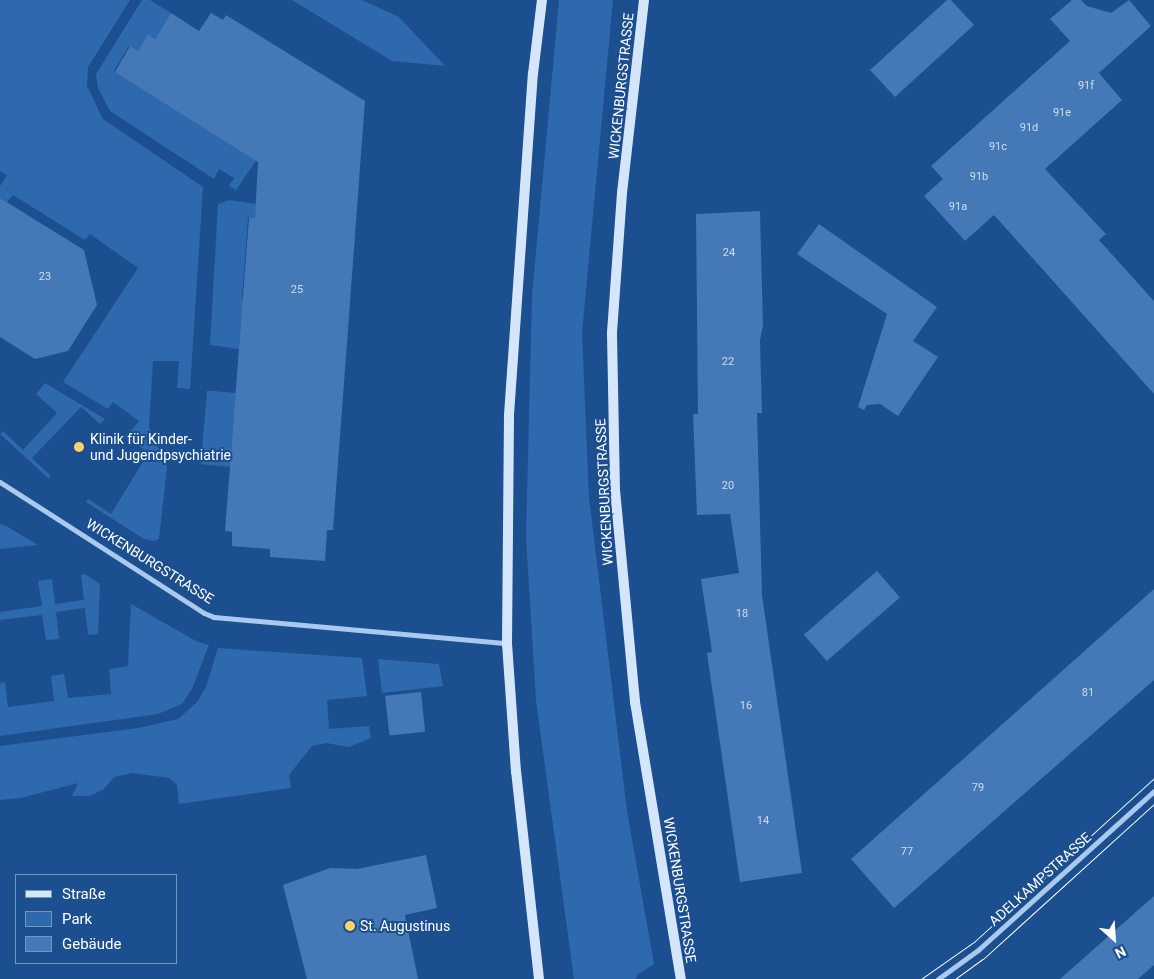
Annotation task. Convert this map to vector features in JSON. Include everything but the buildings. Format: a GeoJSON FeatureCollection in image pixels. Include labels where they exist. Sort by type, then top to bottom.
{"type":"FeatureCollection","features":[{"type":"Feature","properties":{"kind":"main road"},"geometry":{"type":"LineString","coordinates":[[539,979],[516,772],[507,644],[508,415],[533,74],[542,0]]}},
{"type":"Feature","properties":{"kind":"main road","name":"WICKENBURGSTRASSE"},"geometry":{"type":"LineString","coordinates":[[644,0],[622,193],[612,334],[615,490],[635,702],[681,979]]}},
{"type":"Feature","properties":{"kind":"street","name":"WICKENBURGSTRASSE"},"geometry":{"type":"LineString","coordinates":[[0,482],[204,613],[214,617],[507,644]]}},
{"type":"Feature","properties":{"kind":"street","name":"ADELKAMPSTRASSE"},"geometry":{"type":"LineString","coordinates":[[938,979],[978,950],[1154,792]]}},
{"type":"Feature","properties":{"kind":"green space"},"geometry":{"type":"Polygon","coordinates":[[[0,0],[130,0],[88,67],[87,86],[103,119],[203,187],[190,389],[177,388],[179,361],[153,361],[149,427],[167,467],[159,539],[154,541],[144,539],[86,502],[88,499],[111,514],[149,452],[125,438],[139,421],[113,402],[108,409],[63,382],[138,268],[90,234],[85,240],[13,195],[7,202],[0,198],[0,186],[7,175],[0,171],[0,0]]]}},
{"type":"Feature","properties":{"kind":"green space"},"geometry":{"type":"Polygon","coordinates":[[[142,0],[150,0],[171,13],[155,39],[148,34],[138,51],[129,46],[114,71],[260,155],[236,190],[229,186],[234,178],[219,169],[214,179],[110,111],[98,88],[96,74],[142,0]]]}},
{"type":"Feature","properties":{"kind":"green space"},"geometry":{"type":"Polygon","coordinates":[[[292,0],[362,0],[399,17],[445,66],[392,61],[292,0]]]}},
{"type":"Feature","properties":{"kind":"green space"},"geometry":{"type":"Polygon","coordinates":[[[559,0],[613,0],[582,333],[589,497],[627,811],[654,964],[638,974],[635,979],[574,979],[536,701],[526,537],[532,296],[559,0]]]}},
{"type":"Feature","properties":{"kind":"green space"},"geometry":{"type":"Polygon","coordinates":[[[229,200],[256,204],[255,218],[248,218],[242,298],[249,299],[241,323],[239,349],[210,345],[218,204],[229,200]]]}},
{"type":"Feature","properties":{"kind":"green space"},"geometry":{"type":"Polygon","coordinates":[[[45,383],[105,419],[100,424],[81,407],[32,458],[51,476],[48,478],[0,434],[3,431],[23,450],[57,413],[36,394],[45,383]]]}},
{"type":"Feature","properties":{"kind":"green space"},"geometry":{"type":"Polygon","coordinates":[[[207,390],[236,393],[230,467],[201,464],[207,390]]]}},
{"type":"Feature","properties":{"kind":"green space"},"geometry":{"type":"Polygon","coordinates":[[[0,524],[6,526],[38,545],[0,549],[0,524]]]}},
{"type":"Feature","properties":{"kind":"green space"},"geometry":{"type":"Polygon","coordinates":[[[85,574],[100,584],[98,634],[88,635],[85,608],[56,612],[59,639],[46,640],[42,615],[0,620],[0,612],[42,606],[38,581],[52,579],[55,604],[84,600],[81,575],[85,574]]]}},
{"type":"Feature","properties":{"kind":"green space"},"geometry":{"type":"Polygon","coordinates":[[[131,604],[196,641],[209,645],[192,689],[182,704],[158,714],[0,736],[0,683],[5,682],[8,707],[54,701],[51,676],[64,674],[68,698],[111,694],[109,669],[128,666],[131,604]]]}},
{"type":"Feature","properties":{"kind":"green space"},"geometry":{"type":"Polygon","coordinates":[[[218,648],[362,658],[367,696],[327,700],[329,729],[369,726],[371,738],[349,747],[326,743],[312,746],[289,775],[291,788],[179,804],[177,785],[169,778],[132,773],[114,777],[104,789],[90,796],[72,796],[78,783],[21,798],[0,800],[0,746],[138,728],[178,719],[197,702],[206,687],[218,648]]]}},
{"type":"Feature","properties":{"kind":"green space"},"geometry":{"type":"Polygon","coordinates":[[[378,659],[439,664],[443,686],[382,693],[378,659]]]}},
{"type":"Feature","properties":{"kind":"tram line"},"geometry":{"type":"LineString","coordinates":[[921,979],[975,941],[1154,778]]}},
{"type":"Feature","properties":{"kind":"tram line"},"geometry":{"type":"LineString","coordinates":[[955,979],[983,959],[1154,804]]}},
{"type":"Feature","properties":{"kind":"place","name":"Klinik für Kinder- und Jugendpsychiatrie"},"geometry":{"type":"Point","coordinates":[79,447]}},
{"type":"Feature","properties":{"kind":"place","name":"St. Augustinus"},"geometry":{"type":"Point","coordinates":[350,926]}}]}
